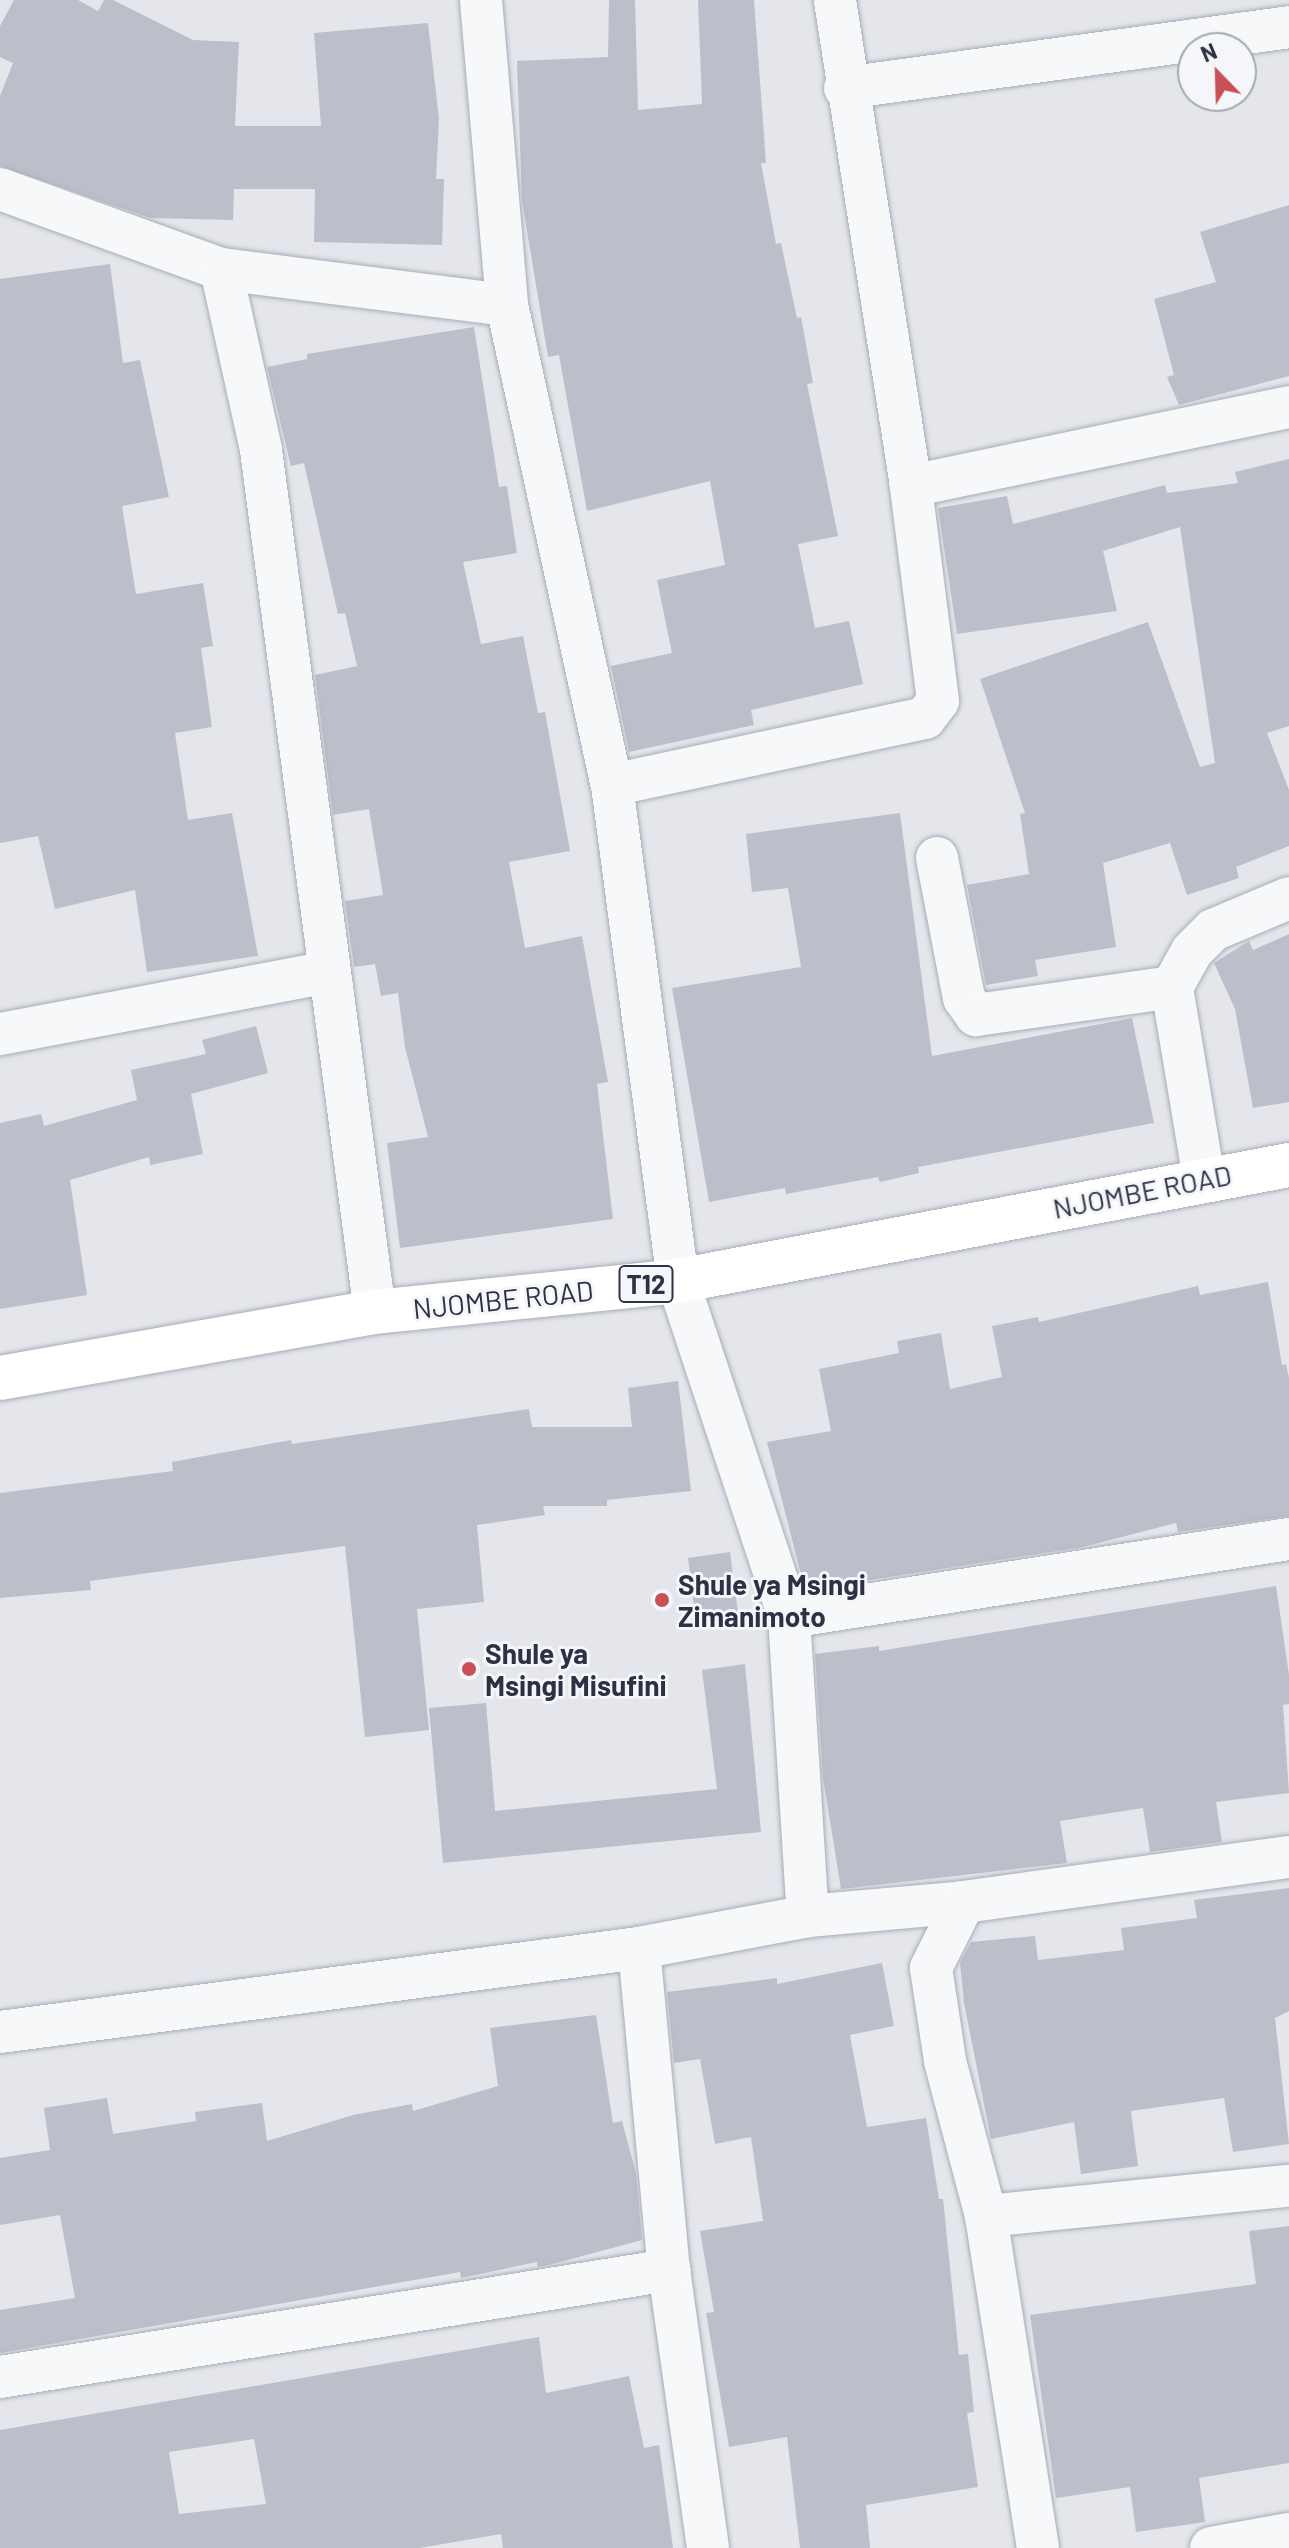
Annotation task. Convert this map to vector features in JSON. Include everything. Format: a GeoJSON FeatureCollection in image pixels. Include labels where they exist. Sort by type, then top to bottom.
{"type":"FeatureCollection","features":[{"type":"Feature","properties":{"kind":"highway","name":"NJOMBE ROAD"},"geometry":{"type":"LineString","coordinates":[[0,1378],[375,1312],[678,1281],[1289,1165]]}},
{"type":"Feature","properties":{"kind":"street"},"geometry":{"type":"LineString","coordinates":[[481,0],[507,305],[612,785],[678,1281],[789,1617],[808,1916]]}},
{"type":"Feature","properties":{"kind":"street"},"geometry":{"type":"LineString","coordinates":[[612,785],[925,718],[933,711],[939,692],[911,486],[845,88],[835,0]]}},
{"type":"Feature","properties":{"kind":"street"},"geometry":{"type":"LineString","coordinates":[[845,88],[1289,27]]}},
{"type":"Feature","properties":{"kind":"street"},"geometry":{"type":"LineString","coordinates":[[0,189],[221,269],[507,305]]}},
{"type":"Feature","properties":{"kind":"street"},"geometry":{"type":"LineString","coordinates":[[221,269],[261,450],[327,972],[375,1312]]}},
{"type":"Feature","properties":{"kind":"street"},"geometry":{"type":"LineString","coordinates":[[911,486],[1289,407]]}},
{"type":"Feature","properties":{"kind":"street"},"geometry":{"type":"LineString","coordinates":[[937,858],[964,998],[976,1015],[1172,987]]}},
{"type":"Feature","properties":{"kind":"street"},"geometry":{"type":"LineString","coordinates":[[1204,1179],[1172,987],[1192,951],[1213,930],[1289,898]]}},
{"type":"Feature","properties":{"kind":"street"},"geometry":{"type":"LineString","coordinates":[[0,1034],[327,972]]}},
{"type":"Feature","properties":{"kind":"street"},"geometry":{"type":"LineString","coordinates":[[789,1617],[1289,1539]]}},
{"type":"Feature","properties":{"kind":"street"},"geometry":{"type":"LineString","coordinates":[[0,2032],[639,1948],[808,1916],[964,1902],[1289,1857]]}},
{"type":"Feature","properties":{"kind":"street"},"geometry":{"type":"LineString","coordinates":[[964,1902],[931,1968],[945,2061],[986,2216],[1038,2548]]}},
{"type":"Feature","properties":{"kind":"street"},"geometry":{"type":"LineString","coordinates":[[639,1948],[669,2270],[708,2548]]}},
{"type":"Feature","properties":{"kind":"street"},"geometry":{"type":"LineString","coordinates":[[986,2216],[1289,2186]]}},
{"type":"Feature","properties":{"kind":"street"},"geometry":{"type":"LineString","coordinates":[[0,2377],[669,2270]]}},
{"type":"Feature","properties":{"kind":"street"},"geometry":{"type":"LineString","coordinates":[[1211,2548],[1289,2534]]}},
{"type":"Feature","properties":{"kind":"building"},"geometry":{"type":"Polygon","coordinates":[[[14,0],[78,0],[98,11],[104,0],[113,0],[193,40],[239,42],[235,126],[321,126],[314,33],[428,23],[439,119],[436,179],[444,179],[442,245],[314,242],[315,189],[234,189],[233,220],[150,218],[0,166],[0,96],[13,63],[0,57],[0,26],[14,0]]]}},
{"type":"Feature","properties":{"kind":"building"},"geometry":{"type":"Polygon","coordinates":[[[609,0],[635,0],[638,110],[702,104],[698,0],[754,0],[766,163],[761,163],[776,244],[781,243],[797,318],[801,317],[813,383],[807,384],[838,536],[798,544],[815,628],[849,621],[863,684],[751,710],[754,725],[629,752],[611,666],[672,653],[657,580],[725,565],[710,481],[587,511],[559,355],[548,357],[522,201],[517,61],[608,57],[609,0]]]}},
{"type":"Feature","properties":{"kind":"building"},"geometry":{"type":"Polygon","coordinates":[[[1289,205],[1289,376],[1179,405],[1167,377],[1174,375],[1154,299],[1216,282],[1200,232],[1289,205]]]}},
{"type":"Feature","properties":{"kind":"building"},"geometry":{"type":"Polygon","coordinates":[[[110,264],[123,363],[140,360],[169,497],[122,506],[136,594],[203,583],[213,646],[201,648],[212,727],[175,733],[188,820],[232,813],[258,956],[147,972],[135,890],[55,909],[38,836],[0,843],[0,279],[110,264]]]}},
{"type":"Feature","properties":{"kind":"building"},"geometry":{"type":"Polygon","coordinates":[[[474,327],[499,487],[507,486],[517,553],[463,562],[481,644],[523,636],[538,713],[545,712],[570,851],[509,862],[525,948],[582,936],[608,1082],[597,1084],[613,1219],[400,1248],[387,1143],[428,1137],[405,1047],[398,993],[381,996],[375,964],[354,967],[345,901],[383,895],[369,809],[333,815],[315,675],[357,666],[345,613],[338,614],[304,463],[291,466],[267,367],[307,359],[307,354],[474,327]]]}},
{"type":"Feature","properties":{"kind":"building"},"geometry":{"type":"Polygon","coordinates":[[[1289,459],[1289,726],[1267,733],[1289,790],[1289,846],[1236,867],[1239,878],[1187,895],[1170,843],[1103,863],[1116,947],[1035,960],[1038,976],[986,985],[967,885],[1029,874],[1020,814],[1025,813],[980,679],[1148,622],[1200,767],[1215,763],[1180,527],[1103,551],[1117,611],[957,634],[938,508],[1007,496],[1013,524],[1165,485],[1167,493],[1238,483],[1235,472],[1289,459]]]}},
{"type":"Feature","properties":{"kind":"building"},"geometry":{"type":"Polygon","coordinates":[[[900,813],[932,1056],[1132,1018],[1154,1123],[918,1167],[919,1173],[880,1182],[878,1177],[786,1194],[785,1188],[709,1202],[672,988],[801,967],[788,888],[752,892],[746,834],[900,813]]]}},
{"type":"Feature","properties":{"kind":"building"},"geometry":{"type":"Polygon","coordinates":[[[1289,934],[1289,1102],[1253,1108],[1235,1009],[1214,963],[1249,941],[1253,950],[1289,934]]]}},
{"type":"Feature","properties":{"kind":"building"},"geometry":{"type":"Polygon","coordinates":[[[256,1026],[268,1073],[191,1094],[203,1154],[150,1165],[149,1157],[70,1180],[87,1295],[0,1309],[0,1123],[41,1114],[44,1126],[137,1100],[131,1070],[206,1054],[202,1040],[256,1026]]]}},
{"type":"Feature","properties":{"kind":"building"},"geometry":{"type":"Polygon","coordinates":[[[1268,1282],[1282,1365],[1286,1364],[1289,1378],[1289,1516],[1178,1532],[1176,1523],[1083,1547],[805,1590],[767,1442],[831,1431],[819,1369],[899,1353],[897,1341],[941,1333],[950,1389],[1002,1377],[992,1326],[1038,1317],[1039,1322],[1198,1286],[1200,1295],[1268,1282]]]}},
{"type":"Feature","properties":{"kind":"building"},"geometry":{"type":"Polygon","coordinates":[[[678,1381],[691,1491],[607,1500],[607,1506],[543,1506],[545,1515],[477,1525],[484,1602],[417,1609],[429,1730],[365,1737],[345,1546],[90,1581],[91,1590],[0,1598],[0,1493],[173,1471],[172,1462],[291,1440],[292,1444],[529,1409],[532,1427],[632,1427],[628,1388],[678,1381]]]}},
{"type":"Feature","properties":{"kind":"building"},"geometry":{"type":"Polygon","coordinates":[[[730,1552],[739,1620],[697,1629],[688,1558],[730,1552]]]}},
{"type":"Feature","properties":{"kind":"building"},"geometry":{"type":"Polygon","coordinates":[[[1276,1586],[1289,1675],[1289,1704],[1283,1705],[1289,1793],[1216,1802],[1222,1842],[1150,1852],[1143,1808],[1060,1821],[1067,1863],[841,1889],[823,1778],[815,1654],[879,1646],[879,1651],[1276,1586]]]}},
{"type":"Feature","properties":{"kind":"building"},"geometry":{"type":"Polygon","coordinates":[[[745,1664],[761,1832],[443,1863],[429,1708],[486,1703],[495,1811],[717,1789],[702,1670],[745,1664]]]}},
{"type":"Feature","properties":{"kind":"building"},"geometry":{"type":"Polygon","coordinates":[[[1289,1888],[1289,2011],[1275,2018],[1289,2144],[1233,2152],[1224,2098],[1131,2111],[1138,2166],[1081,2174],[1074,2122],[991,2139],[964,2003],[960,1963],[971,1942],[1035,1936],[1038,1960],[1124,1950],[1121,1928],[1197,1918],[1194,1900],[1289,1888]]]}},
{"type":"Feature","properties":{"kind":"building"},"geometry":{"type":"Polygon","coordinates":[[[882,1963],[894,2026],[850,2035],[867,2127],[926,2118],[939,2199],[943,2199],[959,2355],[968,2354],[974,2412],[967,2413],[978,2487],[866,2505],[870,2548],[800,2548],[787,2437],[729,2447],[706,2313],[714,2312],[700,2231],[763,2221],[751,2137],[715,2144],[700,2059],[674,2063],[667,1992],[777,1978],[777,1984],[882,1963]]]}},
{"type":"Feature","properties":{"kind":"building"},"geometry":{"type":"Polygon","coordinates":[[[596,2015],[613,2123],[622,2121],[636,2173],[642,2240],[538,2267],[537,2262],[461,2278],[460,2272],[0,2353],[0,2310],[75,2298],[60,2215],[0,2225],[0,2158],[50,2150],[44,2108],[107,2098],[113,2134],[196,2121],[195,2112],[262,2103],[267,2141],[353,2115],[412,2104],[413,2111],[498,2086],[490,2028],[596,2015]]]}},
{"type":"Feature","properties":{"kind":"building"},"geometry":{"type":"Polygon","coordinates":[[[1289,2226],[1289,2463],[1199,2478],[1205,2522],[1136,2532],[1130,2487],[1056,2498],[1030,2315],[1256,2284],[1249,2231],[1289,2226]]]}},
{"type":"Feature","properties":{"kind":"building"},"geometry":{"type":"Polygon","coordinates":[[[539,2337],[546,2393],[629,2376],[644,2448],[659,2445],[673,2548],[503,2548],[501,2534],[420,2548],[0,2548],[0,2430],[539,2337]],[[254,2439],[169,2452],[179,2514],[266,2504],[254,2439]]]}},
{"type":"Feature","properties":{"kind":"place","name":"Shule ya Msingi Zimanimoto"},"geometry":{"type":"Point","coordinates":[662,1600]}},
{"type":"Feature","properties":{"kind":"place","name":"Shule ya Msingi Misufini"},"geometry":{"type":"Point","coordinates":[469,1669]}}]}
